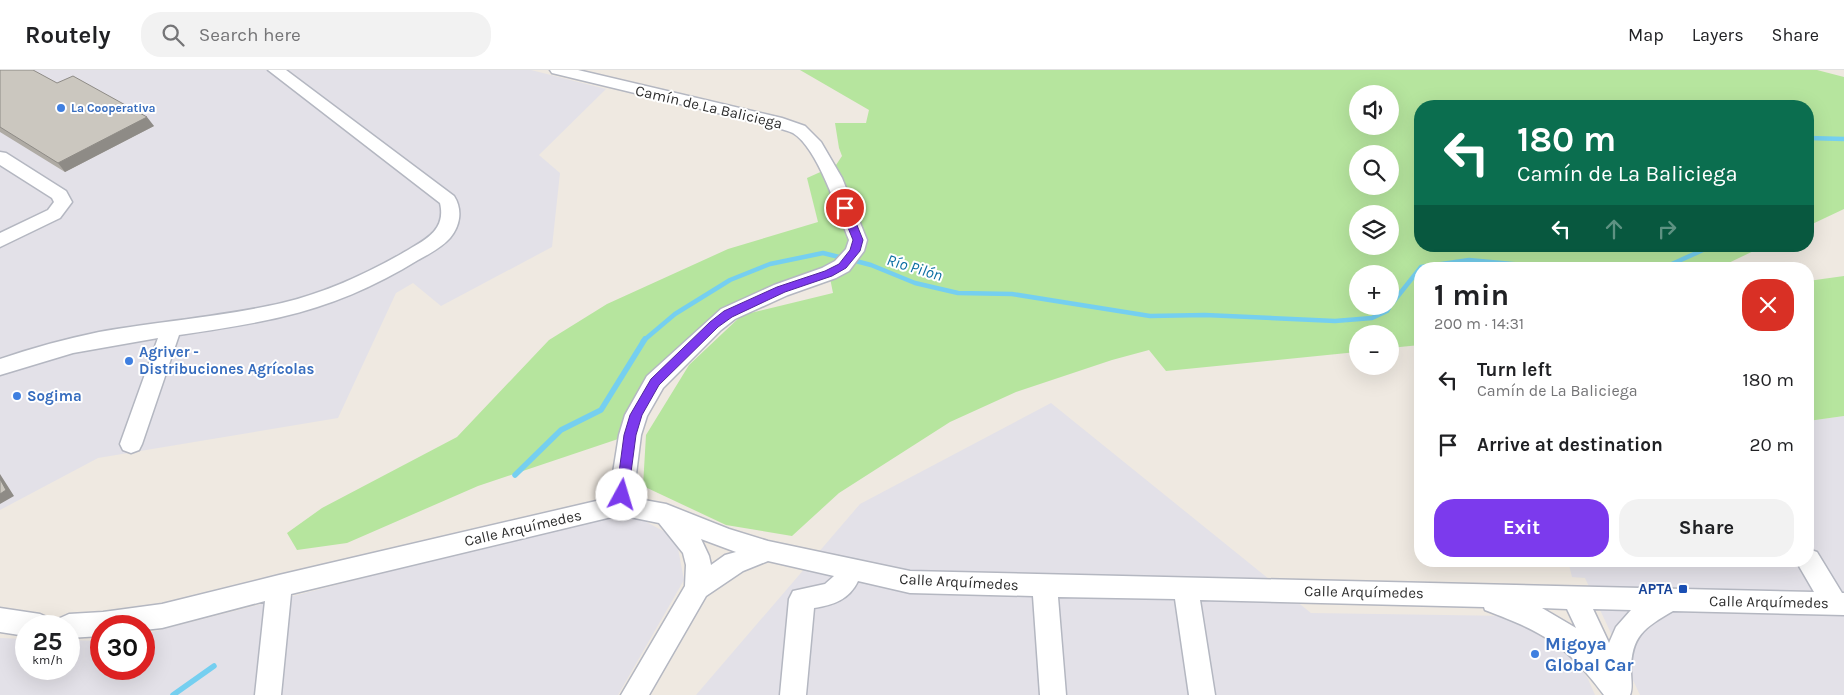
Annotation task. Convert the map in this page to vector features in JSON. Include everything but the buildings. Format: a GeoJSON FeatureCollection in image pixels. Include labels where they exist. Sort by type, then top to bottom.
{"type":"FeatureCollection","features":[{"type":"Feature","properties":{"kind":"street"},"geometry":{"type":"LineString","coordinates":[[0,367],[72,345],[275,312],[329,296],[393,267],[435,241],[449,228],[452,211],[448,200],[276,70]]}},
{"type":"Feature","properties":{"kind":"street","name":"Camín de La Baliciega"},"geometry":{"type":"LineString","coordinates":[[558,70],[776,122],[799,130],[813,142],[832,178],[858,240],[849,258],[829,273],[781,290],[728,314],[655,382],[636,415],[630,435],[620,505]]}},
{"type":"Feature","properties":{"kind":"street"},"geometry":{"type":"LineString","coordinates":[[0,157],[60,195],[63,202],[54,214],[0,241]]}},
{"type":"Feature","properties":{"kind":"street"},"geometry":{"type":"LineString","coordinates":[[131,444],[171,329]]}},
{"type":"Feature","properties":{"kind":"street","name":"Calle Arquímedes"},"geometry":{"type":"LineString","coordinates":[[80,625],[162,616],[278,586],[620,505],[666,514],[724,538],[768,551],[910,582],[1840,604]]}},
{"type":"Feature","properties":{"kind":"street"},"geometry":{"type":"LineString","coordinates":[[634,695],[697,588],[699,574],[695,546],[666,514]]}},
{"type":"Feature","properties":{"kind":"street"},"geometry":{"type":"LineString","coordinates":[[697,588],[734,564],[768,551]]}},
{"type":"Feature","properties":{"kind":"street"},"geometry":{"type":"LineString","coordinates":[[1813,567],[1840,604]]}},
{"type":"Feature","properties":{"kind":"street"},"geometry":{"type":"LineString","coordinates":[[793,695],[802,599],[833,594],[846,582],[851,570]]}},
{"type":"Feature","properties":{"kind":"street"},"geometry":{"type":"LineString","coordinates":[[268,695],[278,586]]}},
{"type":"Feature","properties":{"kind":"street"},"geometry":{"type":"LineString","coordinates":[[1045,586],[1053,695]]}},
{"type":"Feature","properties":{"kind":"street"},"geometry":{"type":"LineString","coordinates":[[1186,588],[1202,695]]}},
{"type":"Feature","properties":{"kind":"street"},"geometry":{"type":"LineString","coordinates":[[1470,595],[1511,606],[1564,633],[1584,650],[1619,694]]}},
{"type":"Feature","properties":{"kind":"street"},"geometry":{"type":"LineString","coordinates":[[1575,598],[1619,694]]}},
{"type":"Feature","properties":{"kind":"street"},"geometry":{"type":"LineString","coordinates":[[1619,694],[1617,665],[1622,639],[1641,616],[1672,600]]}},
{"type":"Feature","properties":{"kind":"street"},"geometry":{"type":"LineString","coordinates":[[0,620],[15,622]]}},
{"type":"Feature","properties":{"kind":"shaded area"},"geometry":{"type":"Polygon","coordinates":[[[0,70],[531,70],[606,89],[539,155],[560,173],[552,247],[441,306],[413,283],[396,293],[338,418],[98,458],[0,510],[0,70]]]}},
{"type":"Feature","properties":{"kind":"shaded area"},"geometry":{"type":"Polygon","coordinates":[[[1051,403],[1311,613],[1511,616],[1570,652],[1588,679],[1595,695],[696,695],[860,504],[1051,403]]]}},
{"type":"Feature","properties":{"kind":"shaded area"},"geometry":{"type":"Polygon","coordinates":[[[1844,416],[1844,695],[1640,695],[1585,578],[1572,577],[1570,567],[1814,567],[1814,420],[1844,416]]]}},
{"type":"Feature","properties":{"kind":"shaded area"},"geometry":{"type":"Polygon","coordinates":[[[606,516],[641,519],[676,538],[684,580],[618,695],[0,695],[0,638],[15,639],[15,680],[80,680],[80,640],[90,641],[90,680],[155,680],[155,631],[606,516]]]}},
{"type":"Feature","properties":{"kind":"green space"},"geometry":{"type":"Polygon","coordinates":[[[800,70],[1817,70],[1844,77],[1844,209],[1814,223],[1814,100],[1414,100],[1414,252],[1751,252],[1731,262],[1414,262],[1414,346],[1399,347],[1399,325],[1349,325],[1349,353],[1166,371],[1149,350],[1112,360],[1016,392],[950,422],[839,493],[792,536],[726,525],[643,486],[646,435],[689,365],[742,315],[833,293],[829,273],[738,309],[655,382],[630,435],[478,486],[347,543],[297,550],[287,533],[322,508],[457,437],[549,340],[607,304],[728,249],[818,222],[807,178],[836,165],[842,156],[835,123],[866,123],[869,110],[800,70]]]}},
{"type":"Feature","properties":{"kind":"green space"},"geometry":{"type":"Polygon","coordinates":[[[1844,276],[1844,416],[1814,420],[1814,280],[1844,276]]]}},
{"type":"Feature","properties":{"kind":"waterway","name":"Río Pilón"},"geometry":{"type":"LineString","coordinates":[[1814,138],[1844,139]]}},
{"type":"Feature","properties":{"kind":"waterway","name":"Río Pilón"},"geometry":{"type":"LineString","coordinates":[[1676,262],[1699,252]]}},
{"type":"Feature","properties":{"kind":"waterway","name":"Río Pilón"},"geometry":{"type":"LineString","coordinates":[[645,340],[675,314],[730,280],[770,264],[823,253],[843,258]]}},
{"type":"Feature","properties":{"kind":"waterway","name":"Río Pilón"},"geometry":{"type":"LineString","coordinates":[[852,260],[871,265],[915,283],[958,293],[1012,294],[1150,316],[1205,315],[1335,321],[1372,318],[1387,311],[1414,276]]}},
{"type":"Feature","properties":{"kind":"waterway","name":"Río Pilón"},"geometry":{"type":"LineString","coordinates":[[1455,262],[1469,260],[1491,262]]}},
{"type":"Feature","properties":{"kind":"waterway","name":"Río Pilón"},"geometry":{"type":"LineString","coordinates":[[515,475],[561,430],[601,410],[645,340]]}},
{"type":"Feature","properties":{"kind":"waterway","name":"Río Pilón"},"geometry":{"type":"LineString","coordinates":[[173,695],[214,666]]}},
{"type":"Feature","properties":{"kind":"place","name":"La Cooperativa"},"geometry":{"type":"Point","coordinates":[61,108]}},
{"type":"Feature","properties":{"kind":"place","name":"Agriver - Distribuciones Agrícolas"},"geometry":{"type":"Point","coordinates":[129,361]}},
{"type":"Feature","properties":{"kind":"place","name":"Sogima"},"geometry":{"type":"Point","coordinates":[17,396]}},
{"type":"Feature","properties":{"kind":"place","name":"APTA"},"geometry":{"type":"Point","coordinates":[1683,589]}},
{"type":"Feature","properties":{"kind":"place","name":"Migoya Global Car"},"geometry":{"type":"Point","coordinates":[1535,654]}},
{"type":"Feature","properties":{"kind":"route"},"geometry":{"type":"LineString","coordinates":[[622,495],[630,435],[644,398],[655,382],[728,314],[781,290],[829,273],[842,266],[855,251],[858,240],[845,208]]}}]}
